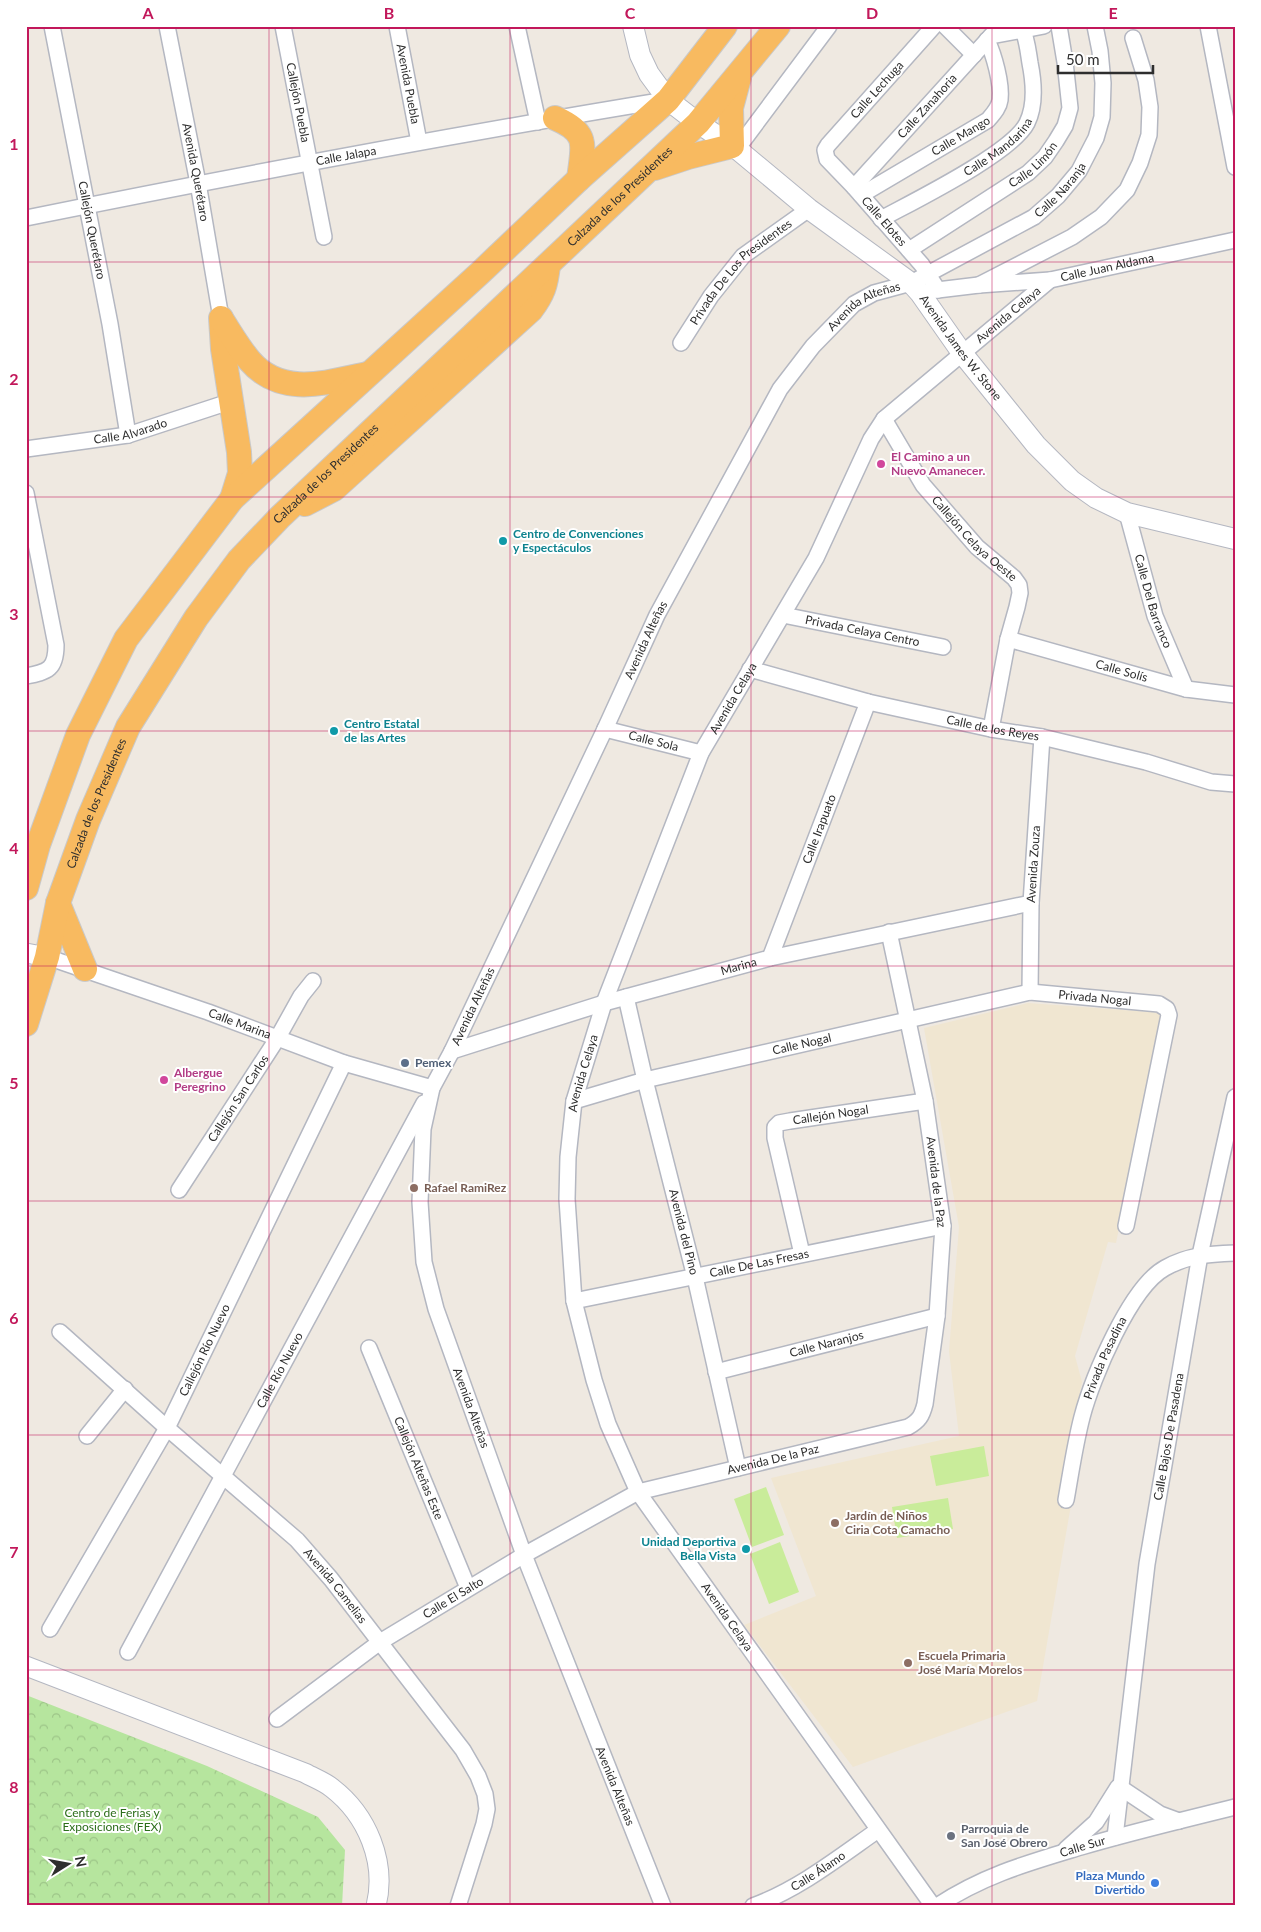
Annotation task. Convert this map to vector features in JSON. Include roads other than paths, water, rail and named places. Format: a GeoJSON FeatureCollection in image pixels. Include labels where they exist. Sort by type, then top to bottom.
{"type":"FeatureCollection","features":[{"type":"Feature","properties":{"kind":"highway"},"geometry":{"type":"LineString","coordinates":[[26,888],[38,845],[78,735],[126,639],[232,499],[480,273],[580,178],[668,100],[725,26]]}},
{"type":"Feature","properties":{"kind":"highway","name":"Calzada de los Presidentes"},"geometry":{"type":"LineString","coordinates":[[26,1024],[37,955],[88,820],[128,728],[196,618],[239,560],[280,517],[698,123],[778,26]]}},
{"type":"Feature","properties":{"kind":"highway"},"geometry":{"type":"LineString","coordinates":[[650,170],[688,157],[734,148],[731,108],[740,74]]}},
{"type":"Feature","properties":{"kind":"highway"},"geometry":{"type":"LineString","coordinates":[[547,120],[570,124],[581,137],[580,178]]}},
{"type":"Feature","properties":{"kind":"highway"},"geometry":{"type":"LineString","coordinates":[[221,318],[251,362],[270,377],[290,385],[307,385],[370,373]]}},
{"type":"Feature","properties":{"kind":"highway"},"geometry":{"type":"LineString","coordinates":[[221,318],[223,349],[232,401],[240,473],[232,499]]}},
{"type":"Feature","properties":{"kind":"highway"},"geometry":{"type":"LineString","coordinates":[[58,903],[85,969]]}},
{"type":"Feature","properties":{"kind":"main road","name":"Avenida James W. Stone"},"geometry":{"type":"LineString","coordinates":[[632,26],[640,55],[649,74],[668,100],[734,148],[809,208],[923,289],[962,353],[1036,445],[1072,481],[1096,498],[1127,512],[1235,538]]}},
{"type":"Feature","properties":{"kind":"street","name":"Callejón Querétaro"},"geometry":{"type":"LineString","coordinates":[[52,26],[110,324],[128,435]]}},
{"type":"Feature","properties":{"kind":"street","name":"Avenida Querétaro"},"geometry":{"type":"LineString","coordinates":[[167,26],[198,184],[221,318]]}},
{"type":"Feature","properties":{"kind":"street","name":"Callejón Puebla"},"geometry":{"type":"LineString","coordinates":[[283,26],[324,237]]}},
{"type":"Feature","properties":{"kind":"street","name":"Avenida Puebla"},"geometry":{"type":"LineString","coordinates":[[397,26],[419,142]]}},
{"type":"Feature","properties":{"kind":"street"},"geometry":{"type":"LineString","coordinates":[[517,26],[547,120]]}},
{"type":"Feature","properties":{"kind":"street"},"geometry":{"type":"LineString","coordinates":[[734,148],[829,26]]}},
{"type":"Feature","properties":{"kind":"street","name":"Calle Lechuga"},"geometry":{"type":"LineString","coordinates":[[825,156],[825,150],[828,145],[934,26]]}},
{"type":"Feature","properties":{"kind":"street"},"geometry":{"type":"LineString","coordinates":[[946,26],[974,55]]}},
{"type":"Feature","properties":{"kind":"street"},"geometry":{"type":"LineString","coordinates":[[992,34],[1044,26]]}},
{"type":"Feature","properties":{"kind":"street","name":"Calle Limón"},"geometry":{"type":"LineString","coordinates":[[909,250],[1028,174],[1045,157],[1056,141],[1065,126],[1070,108],[1066,62],[1059,26]]}},
{"type":"Feature","properties":{"kind":"street","name":"Calle Naranja"},"geometry":{"type":"LineString","coordinates":[[923,289],[929,274],[1034,217],[1058,196],[1079,171],[1096,138],[1102,118],[1103,83],[1100,50],[1095,26]]}},
{"type":"Feature","properties":{"kind":"street"},"geometry":{"type":"LineString","coordinates":[[1208,26],[1235,167]]}},
{"type":"Feature","properties":{"kind":"street","name":"Calle Mandarina"},"geometry":{"type":"LineString","coordinates":[[881,219],[989,158],[1019,136],[1033,108],[1032,73],[1022,28]]}},
{"type":"Feature","properties":{"kind":"street","name":"Calle Zanahoria"},"geometry":{"type":"LineString","coordinates":[[858,191],[992,34]]}},
{"type":"Feature","properties":{"kind":"street","name":"Calle Mango"},"geometry":{"type":"LineString","coordinates":[[858,191],[988,120],[997,109],[1000,101],[1000,89],[991,50],[992,34]]}},
{"type":"Feature","properties":{"kind":"street"},"geometry":{"type":"LineString","coordinates":[[979,285],[1072,237],[1101,217],[1127,190],[1140,163],[1149,135],[1150,108],[1146,80],[1133,38]]}},
{"type":"Feature","properties":{"kind":"street","name":"Calle Jalapa"},"geometry":{"type":"LineString","coordinates":[[26,218],[310,162],[668,100]]}},
{"type":"Feature","properties":{"kind":"street","name":"Calle Elotes"},"geometry":{"type":"LineString","coordinates":[[825,156],[858,191],[929,274]]}},
{"type":"Feature","properties":{"kind":"street","name":"Privada De Los Presidentes"},"geometry":{"type":"LineString","coordinates":[[681,343],[712,296],[743,256],[809,208]]}},
{"type":"Feature","properties":{"kind":"street","name":"Calle Juan Aldama"},"geometry":{"type":"LineString","coordinates":[[923,289],[1050,280],[1235,240]]}},
{"type":"Feature","properties":{"kind":"street","name":"Avenida Celaya"},"geometry":{"type":"LineString","coordinates":[[933,1906],[638,1492],[608,1424],[594,1380],[574,1301],[566,1199],[568,1157],[574,1100],[604,1003],[701,753],[816,558],[871,439],[884,419],[1050,280]]}},
{"type":"Feature","properties":{"kind":"street","name":"Avenida Alteñas"},"geometry":{"type":"LineString","coordinates":[[662,1906],[524,1555],[436,1309],[424,1262],[420,1192],[423,1129],[432,1088],[452,1051],[657,615],[780,389],[813,346],[854,304],[874,293],[923,289]]}},
{"type":"Feature","properties":{"kind":"street","name":"Calle Alvarado"},"geometry":{"type":"LineString","coordinates":[[26,449],[128,435],[232,401]]}},
{"type":"Feature","properties":{"kind":"street","name":"Callejón Celaya Oeste"},"geometry":{"type":"LineString","coordinates":[[884,419],[923,485],[977,547],[1014,578],[1018,585],[1020,593],[1008,639],[991,728]]}},
{"type":"Feature","properties":{"kind":"street"},"geometry":{"type":"LineString","coordinates":[[26,493],[56,645],[56,658],[53,665],[42,673],[26,676]]}},
{"type":"Feature","properties":{"kind":"street","name":"Calle Del Barranco"},"geometry":{"type":"LineString","coordinates":[[1127,512],[1155,616],[1186,689]]}},
{"type":"Feature","properties":{"kind":"street","name":"Privada Celaya Centro"},"geometry":{"type":"LineString","coordinates":[[783,615],[943,647]]}},
{"type":"Feature","properties":{"kind":"street","name":"Calle Solís"},"geometry":{"type":"LineString","coordinates":[[1008,639],[1186,689],[1235,695]]}},
{"type":"Feature","properties":{"kind":"street","name":"Calle de los Reyes"},"geometry":{"type":"LineString","coordinates":[[750,669],[868,702],[1042,737],[1146,762],[1211,782],[1235,784]]}},
{"type":"Feature","properties":{"kind":"street","name":"Calle Irapuato"},"geometry":{"type":"LineString","coordinates":[[770,958],[868,702]]}},
{"type":"Feature","properties":{"kind":"street","name":"Calle Sola"},"geometry":{"type":"LineString","coordinates":[[605,729],[701,753]]}},
{"type":"Feature","properties":{"kind":"street","name":"Avenida Zouza"},"geometry":{"type":"LineString","coordinates":[[1030,992],[1031,903],[1042,737]]}},
{"type":"Feature","properties":{"kind":"street","name":"Marina"},"geometry":{"type":"LineString","coordinates":[[452,1051],[604,1003],[770,958],[1031,903]]}},
{"type":"Feature","properties":{"kind":"street","name":"Avenida de la Paz"},"geometry":{"type":"LineString","coordinates":[[889,932],[925,1100],[943,1226],[937,1316],[925,1404],[922,1416],[908,1428]]}},
{"type":"Feature","properties":{"kind":"street","name":"Calle Marina"},"geometry":{"type":"LineString","coordinates":[[37,955],[85,969],[208,1012],[344,1063],[432,1088]]}},
{"type":"Feature","properties":{"kind":"street","name":"Callejón San Carlos"},"geometry":{"type":"LineString","coordinates":[[179,1190],[277,1039],[301,996],[313,981]]}},
{"type":"Feature","properties":{"kind":"street","name":"Privada Nogal"},"geometry":{"type":"LineString","coordinates":[[1030,992],[1159,1004],[1167,1009],[1169,1015],[1126,1226]]}},
{"type":"Feature","properties":{"kind":"street","name":"Calle Nogal"},"geometry":{"type":"LineString","coordinates":[[574,1100],[645,1080],[1030,992]]}},
{"type":"Feature","properties":{"kind":"street","name":"Avenida del Pino"},"geometry":{"type":"LineString","coordinates":[[626,997],[695,1276],[738,1468]]}},
{"type":"Feature","properties":{"kind":"street","name":"Callejón Río Nuevo"},"geometry":{"type":"LineString","coordinates":[[50,1629],[167,1428],[344,1063]]}},
{"type":"Feature","properties":{"kind":"street","name":"Calle Río Nuevo"},"geometry":{"type":"LineString","coordinates":[[128,1652],[432,1088]]}},
{"type":"Feature","properties":{"kind":"street","name":"Calle Bajos De Pasadena"},"geometry":{"type":"LineString","coordinates":[[1115,1837],[1147,1564],[1200,1255],[1235,1097]]}},
{"type":"Feature","properties":{"kind":"street","name":"Callejón Nogal"},"geometry":{"type":"LineString","coordinates":[[802,1254],[775,1138],[775,1128],[779,1124],[790,1121],[925,1100]]}},
{"type":"Feature","properties":{"kind":"street","name":"Calle De Las Fresas"},"geometry":{"type":"LineString","coordinates":[[574,1301],[943,1226]]}},
{"type":"Feature","properties":{"kind":"street","name":"Privada Pasadina"},"geometry":{"type":"LineString","coordinates":[[1066,1500],[1082,1416],[1098,1368],[1132,1302],[1147,1284],[1164,1269],[1200,1255],[1235,1252]]}},
{"type":"Feature","properties":{"kind":"street","name":"Calle Naranjos"},"geometry":{"type":"LineString","coordinates":[[716,1372],[937,1316]]}},
{"type":"Feature","properties":{"kind":"street","name":"Avenida Camelias"},"geometry":{"type":"LineString","coordinates":[[60,1332],[167,1428],[297,1540],[332,1579],[463,1750],[478,1776],[485,1794],[487,1809],[458,1906]]}},
{"type":"Feature","properties":{"kind":"street","name":"Callejón Alteñas Este"},"geometry":{"type":"LineString","coordinates":[[370,1348],[468,1588]]}},
{"type":"Feature","properties":{"kind":"street"},"geometry":{"type":"LineString","coordinates":[[87,1436],[125,1390]]}},
{"type":"Feature","properties":{"kind":"street","name":"Avenida De la Paz"},"geometry":{"type":"LineString","coordinates":[[638,1492],[908,1428]]}},
{"type":"Feature","properties":{"kind":"street","name":"Calle El Salto"},"geometry":{"type":"LineString","coordinates":[[277,1719],[380,1642],[524,1555],[638,1492]]}},
{"type":"Feature","properties":{"kind":"street"},"geometry":{"type":"LineString","coordinates":[[26,1666],[305,1773],[332,1788],[355,1810],[371,1839],[379,1866],[379,1893],[376,1906]]}},
{"type":"Feature","properties":{"kind":"street"},"geometry":{"type":"LineString","coordinates":[[1121,1784],[1160,1814],[1179,1821]]}},
{"type":"Feature","properties":{"kind":"street","name":"Calle Bajos De Pasadena"},"geometry":{"type":"LineString","coordinates":[[1062,1853],[1096,1822],[1121,1784]]}},
{"type":"Feature","properties":{"kind":"street","name":"Calle Sur"},"geometry":{"type":"LineString","coordinates":[[937,1906],[979,1881],[1062,1853],[1115,1837],[1235,1806]]}},
{"type":"Feature","properties":{"kind":"street","name":"Calle Álamo"},"geometry":{"type":"LineString","coordinates":[[753,1906],[798,1886],[878,1830]]}},
{"type":"Feature","properties":{"kind":"place","name":"El Camino a un Nuevo Amanecer."},"geometry":{"type":"Point","coordinates":[881,464]}},
{"type":"Feature","properties":{"kind":"place","name":"Centro de Convenciones y Espectáculos"},"geometry":{"type":"Point","coordinates":[503,541]}},
{"type":"Feature","properties":{"kind":"place","name":"Centro Estatal de las Artes"},"geometry":{"type":"Point","coordinates":[334,731]}},
{"type":"Feature","properties":{"kind":"place","name":"Pemex"},"geometry":{"type":"Point","coordinates":[405,1063]}},
{"type":"Feature","properties":{"kind":"place","name":"Albergue Peregrino"},"geometry":{"type":"Point","coordinates":[164,1080]}},
{"type":"Feature","properties":{"kind":"place","name":"Rafael RamiRez"},"geometry":{"type":"Point","coordinates":[414,1188]}},
{"type":"Feature","properties":{"kind":"place","name":"Jardín de Niños Ciria Cota Camacho"},"geometry":{"type":"Point","coordinates":[835,1523]}},
{"type":"Feature","properties":{"kind":"place","name":"Unidad Deportiva Bella Vista"},"geometry":{"type":"Point","coordinates":[746,1549]}},
{"type":"Feature","properties":{"kind":"place","name":"Escuela Primaria José María Morelos"},"geometry":{"type":"Point","coordinates":[908,1663]}},
{"type":"Feature","properties":{"kind":"place","name":"Parroquia de San José Obrero"},"geometry":{"type":"Point","coordinates":[951,1836]}},
{"type":"Feature","properties":{"kind":"place","name":"Plaza Mundo Divertido"},"geometry":{"type":"Point","coordinates":[1155,1883]}},
{"type":"Feature","properties":{"kind":"park label","name":"Centro de Ferias y Exposiciones (FEX)"},"geometry":{"type":"Point","coordinates":[112,1820]}}]}
